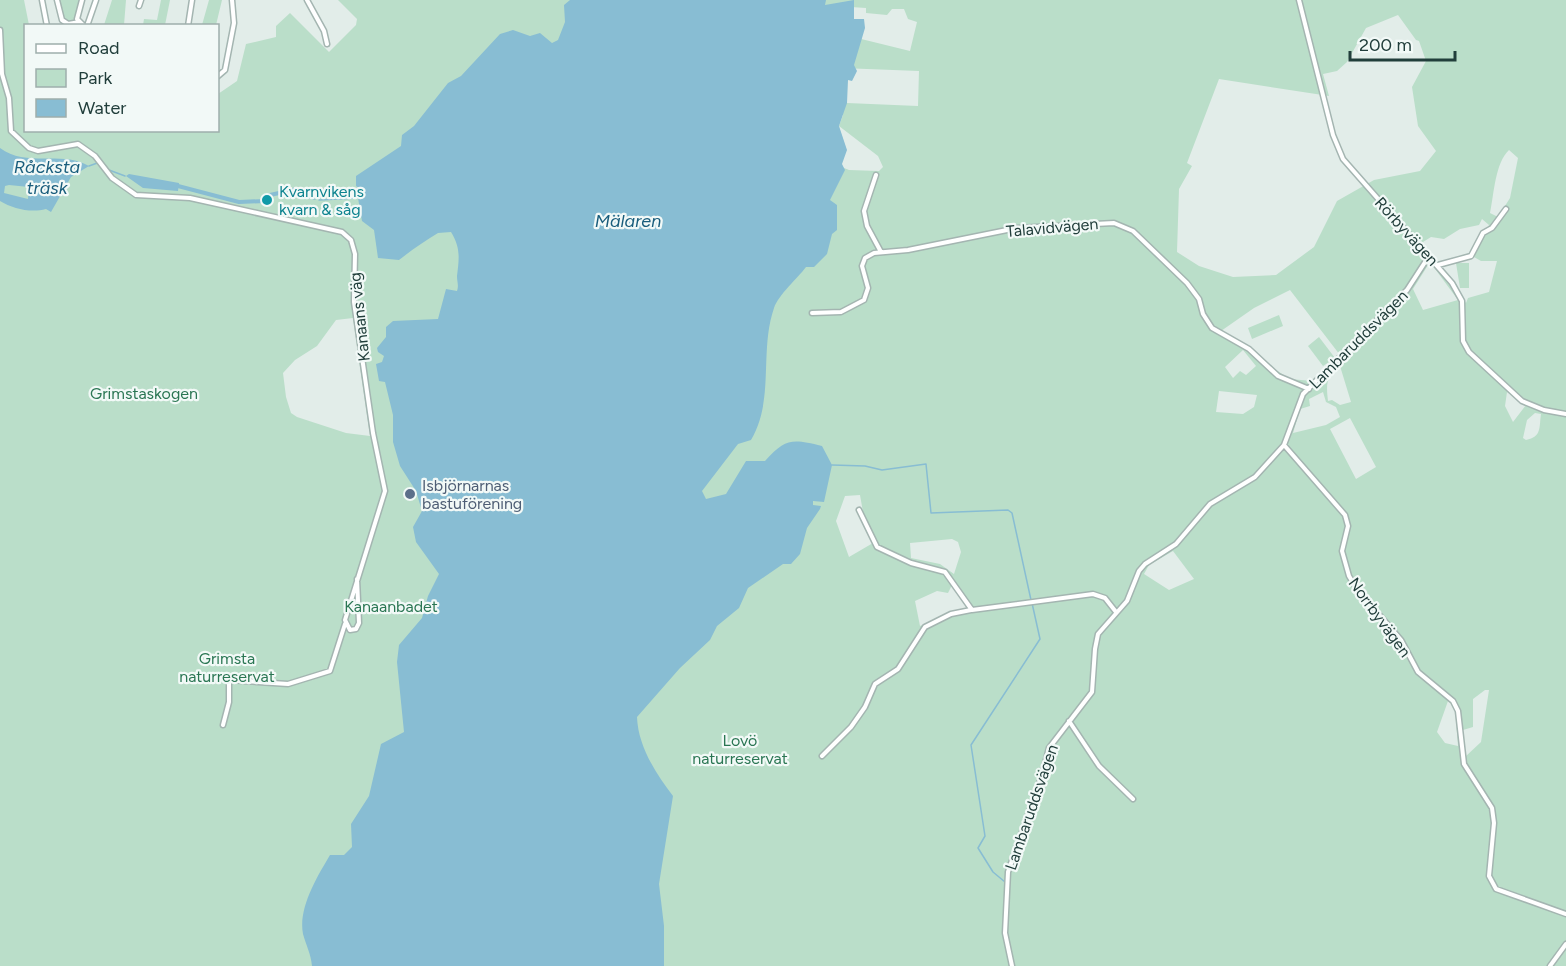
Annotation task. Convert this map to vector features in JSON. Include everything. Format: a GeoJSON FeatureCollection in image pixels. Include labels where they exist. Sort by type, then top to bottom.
{"type":"FeatureCollection","features":[{"type":"Feature","properties":{"kind":"street"},"geometry":{"type":"LineString","coordinates":[[42,0],[47,24]]}},
{"type":"Feature","properties":{"kind":"street"},"geometry":{"type":"LineString","coordinates":[[57,0],[62,20],[68,24],[80,22]]}},
{"type":"Feature","properties":{"kind":"street"},"geometry":{"type":"LineString","coordinates":[[82,0],[77,19],[83,24]]}},
{"type":"Feature","properties":{"kind":"street"},"geometry":{"type":"LineString","coordinates":[[87,24],[96,0]]}},
{"type":"Feature","properties":{"kind":"street"},"geometry":{"type":"LineString","coordinates":[[139,6],[141,0]]}},
{"type":"Feature","properties":{"kind":"street"},"geometry":{"type":"LineString","coordinates":[[188,24],[192,0]]}},
{"type":"Feature","properties":{"kind":"street"},"geometry":{"type":"LineString","coordinates":[[219,75],[225,70],[234,23],[232,0]]}},
{"type":"Feature","properties":{"kind":"street"},"geometry":{"type":"LineString","coordinates":[[307,0],[324,31],[327,44]]}},
{"type":"Feature","properties":{"kind":"street","name":"Rörbyvägen"},"geometry":{"type":"LineString","coordinates":[[1299,0],[1333,135],[1343,159],[1438,265],[1462,301],[1463,341],[1469,352],[1522,401],[1544,410],[1566,414]]}},
{"type":"Feature","properties":{"kind":"street","name":"Kanaans väg"},"geometry":{"type":"LineString","coordinates":[[0,30],[2,74],[9,98],[11,131],[29,148],[38,151],[78,144],[87,147],[112,178],[136,195],[190,198],[342,232],[351,240],[355,254],[354,302],[384,491],[357,579],[345,624],[350,630],[356,629],[359,622],[357,579]]}},
{"type":"Feature","properties":{"kind":"street"},"geometry":{"type":"LineString","coordinates":[[812,313],[841,312],[864,300],[868,288],[863,271],[864,262],[869,255],[881,252],[867,226],[864,211],[876,175]]}},
{"type":"Feature","properties":{"kind":"street"},"geometry":{"type":"LineString","coordinates":[[1438,265],[1472,256],[1483,233],[1492,228],[1506,209]]}},
{"type":"Feature","properties":{"kind":"street","name":"Talavidvägen"},"geometry":{"type":"LineString","coordinates":[[881,252],[908,250],[1017,228],[1098,222],[1117,224],[1132,231],[1187,283],[1199,299],[1203,314],[1212,328],[1249,350],[1278,376],[1308,389]]}},
{"type":"Feature","properties":{"kind":"street","name":"Lambaruddsvägen"},"geometry":{"type":"LineString","coordinates":[[1012,966],[1005,933],[1008,872],[1042,776],[1049,748],[1092,692],[1098,634],[1126,601],[1139,571],[1145,564],[1176,544],[1210,504],[1255,477],[1284,445],[1298,403],[1308,389],[1407,290],[1429,256]]}},
{"type":"Feature","properties":{"kind":"street","name":"Norrbyvägen"},"geometry":{"type":"LineString","coordinates":[[1284,445],[1345,514],[1348,526],[1342,551],[1344,562],[1357,589],[1401,640],[1418,672],[1456,704],[1461,724],[1464,764],[1492,808],[1494,823],[1489,876],[1491,884],[1496,888],[1566,914]]}},
{"type":"Feature","properties":{"kind":"street"},"geometry":{"type":"LineString","coordinates":[[859,510],[876,547],[912,563],[945,572],[972,610]]}},
{"type":"Feature","properties":{"kind":"street"},"geometry":{"type":"LineString","coordinates":[[822,756],[851,727],[875,684],[898,669],[925,627],[951,614],[1093,594],[1105,598],[1116,612]]}},
{"type":"Feature","properties":{"kind":"street"},"geometry":{"type":"LineString","coordinates":[[224,725],[229,702],[229,680],[288,684],[330,671],[345,624]]}},
{"type":"Feature","properties":{"kind":"street"},"geometry":{"type":"LineString","coordinates":[[1069,721],[1099,766],[1133,799]]}},
{"type":"Feature","properties":{"kind":"street"},"geometry":{"type":"LineString","coordinates":[[1550,966],[1566,944]]}},
{"type":"Feature","properties":{"kind":"green space","name":"Grimsta naturreservat"},"geometry":{"type":"Polygon","coordinates":[[[0,0],[24,0],[29,24],[24,24],[24,132],[219,132],[219,93],[237,81],[246,44],[276,37],[276,26],[290,13],[329,52],[356,25],[357,19],[338,0],[642,0],[474,492],[355,966],[0,966],[0,0]],[[353,318],[336,320],[317,346],[295,360],[283,373],[291,413],[346,433],[370,436],[353,318]]]}},
{"type":"Feature","properties":{"kind":"green space"},"geometry":{"type":"Polygon","coordinates":[[[58,0],[80,0],[75,22],[68,23],[63,19],[58,0]]]}},
{"type":"Feature","properties":{"kind":"green space"},"geometry":{"type":"Polygon","coordinates":[[[112,0],[126,0],[124,24],[104,24],[112,0]]]}},
{"type":"Feature","properties":{"kind":"green space"},"geometry":{"type":"Polygon","coordinates":[[[161,0],[170,0],[165,24],[143,24],[144,19],[157,20],[161,0]]]}},
{"type":"Feature","properties":{"kind":"green space"},"geometry":{"type":"Polygon","coordinates":[[[209,0],[222,0],[216,24],[202,24],[209,0]]]}},
{"type":"Feature","properties":{"kind":"green space","name":"Lovö naturreservat"},"geometry":{"type":"Polygon","coordinates":[[[717,0],[1566,0],[1566,966],[477,966],[717,0]],[[851,7],[849,36],[910,51],[917,22],[908,19],[904,9],[892,9],[887,15],[866,13],[866,8],[851,7]],[[1398,15],[1366,28],[1347,62],[1337,71],[1323,74],[1329,96],[1219,79],[1187,163],[1192,166],[1179,189],[1177,252],[1199,266],[1233,277],[1276,275],[1314,247],[1337,201],[1374,180],[1420,171],[1436,151],[1418,126],[1412,87],[1426,61],[1419,41],[1398,15]],[[841,68],[847,103],[918,106],[919,71],[841,68]],[[827,110],[829,162],[849,170],[879,171],[883,167],[878,156],[839,126],[843,115],[827,110]],[[1509,150],[1498,171],[1490,213],[1498,217],[1510,198],[1518,158],[1509,150]],[[1482,219],[1479,225],[1460,229],[1444,239],[1431,237],[1423,242],[1432,258],[1457,285],[1456,289],[1466,303],[1468,298],[1489,292],[1497,261],[1481,261],[1474,257],[1489,225],[1482,219]],[[1430,262],[1413,289],[1423,310],[1458,300],[1430,262]],[[1290,290],[1254,308],[1221,331],[1289,379],[1313,381],[1340,355],[1290,290]],[[1243,350],[1225,367],[1233,378],[1240,371],[1246,375],[1256,366],[1243,350]],[[1340,366],[1328,381],[1328,401],[1332,400],[1340,405],[1351,402],[1340,366]],[[1219,391],[1216,412],[1243,414],[1254,407],[1257,395],[1219,391]],[[1323,392],[1309,399],[1310,406],[1300,409],[1293,433],[1326,425],[1340,417],[1336,407],[1326,402],[1323,392]],[[1507,392],[1505,406],[1513,422],[1526,405],[1507,392]],[[1535,413],[1527,420],[1523,438],[1531,439],[1539,431],[1541,414],[1535,413]],[[1350,418],[1330,429],[1356,479],[1376,467],[1350,418]],[[860,495],[845,496],[836,521],[849,557],[873,543],[866,529],[860,495]],[[952,539],[910,543],[911,558],[940,564],[954,574],[961,552],[958,542],[952,539]],[[1173,551],[1149,565],[1144,574],[1169,590],[1194,579],[1173,551]],[[952,585],[948,593],[937,591],[915,601],[920,626],[957,610],[968,610],[952,585]],[[1485,690],[1473,699],[1473,727],[1463,730],[1461,720],[1465,757],[1481,742],[1489,690],[1485,690]],[[1448,701],[1437,732],[1445,743],[1458,746],[1455,707],[1448,701]]]}},
{"type":"Feature","properties":{"kind":"green space"},"geometry":{"type":"Polygon","coordinates":[[[1456,263],[1469,263],[1469,288],[1460,288],[1456,263]]]}},
{"type":"Feature","properties":{"kind":"green space"},"geometry":{"type":"Polygon","coordinates":[[[1279,315],[1283,326],[1252,339],[1248,328],[1279,315]]]}},
{"type":"Feature","properties":{"kind":"green space"},"geometry":{"type":"Polygon","coordinates":[[[1319,337],[1335,358],[1323,366],[1308,346],[1319,337]]]}},
{"type":"Feature","properties":{"kind":"water","name":"Mälaren"},"geometry":{"type":"Polygon","coordinates":[[[570,0],[826,0],[825,5],[854,0],[854,19],[864,19],[865,28],[854,65],[857,71],[852,81],[848,80],[847,103],[839,126],[847,150],[842,164],[845,170],[830,200],[837,205],[837,230],[832,234],[827,254],[814,267],[806,267],[776,303],[767,341],[765,392],[758,424],[751,440],[738,444],[702,491],[706,499],[726,494],[746,461],[765,461],[784,444],[803,442],[822,446],[832,465],[824,502],[813,501],[813,505],[821,506],[807,528],[800,554],[791,564],[783,564],[748,588],[739,608],[717,626],[710,640],[680,668],[637,717],[644,749],[654,769],[673,796],[659,884],[664,926],[664,966],[312,966],[302,924],[306,903],[330,855],[344,855],[352,847],[351,824],[369,796],[381,744],[404,732],[397,662],[399,645],[422,618],[428,596],[439,574],[416,542],[413,527],[422,511],[416,491],[400,466],[393,442],[393,415],[385,382],[379,381],[376,364],[382,362],[384,356],[378,352],[377,348],[386,337],[386,327],[393,321],[438,319],[446,289],[457,291],[458,287],[458,254],[451,232],[438,233],[399,260],[378,258],[374,230],[362,221],[358,198],[362,190],[356,186],[356,176],[401,146],[402,135],[414,126],[448,83],[461,76],[500,34],[513,30],[530,36],[540,33],[552,43],[558,40],[565,22],[564,5],[570,0]]]}},
{"type":"Feature","properties":{"kind":"water","name":"Råcksta träsk"},"geometry":{"type":"Polygon","coordinates":[[[0,148],[21,157],[67,159],[89,166],[71,177],[51,212],[46,209],[22,210],[0,201],[0,148]],[[9,185],[5,186],[4,193],[28,199],[29,187],[9,185]]]}},
{"type":"Feature","properties":{"kind":"water"},"geometry":{"type":"Polygon","coordinates":[[[129,174],[179,183],[178,191],[143,188],[126,176],[129,174]]]}},
{"type":"Feature","properties":{"kind":"waterway"},"geometry":{"type":"LineString","coordinates":[[89,166],[100,162]]}},
{"type":"Feature","properties":{"kind":"waterway"},"geometry":{"type":"LineString","coordinates":[[103,164],[109,170],[125,176]]}},
{"type":"Feature","properties":{"kind":"waterway"},"geometry":{"type":"LineString","coordinates":[[178,186],[239,202],[265,201]]}},
{"type":"Feature","properties":{"kind":"waterway"},"geometry":{"type":"LineString","coordinates":[[270,195],[297,189],[305,195]]}},
{"type":"Feature","properties":{"kind":"waterway"},"geometry":{"type":"LineString","coordinates":[[309,198],[315,199]]}},
{"type":"Feature","properties":{"kind":"waterway"},"geometry":{"type":"LineString","coordinates":[[319,200],[358,198]]}},
{"type":"Feature","properties":{"kind":"waterway"},"geometry":{"type":"LineString","coordinates":[[832,465],[865,466],[882,470],[926,464],[931,513],[1008,510],[1012,513],[1031,600]]}},
{"type":"Feature","properties":{"kind":"waterway"},"geometry":{"type":"LineString","coordinates":[[1005,882],[993,872],[978,848],[985,836],[971,745],[1040,639],[1032,603]]}},
{"type":"Feature","properties":{"kind":"place","name":"Kvarnvikens kvarn & såg"},"geometry":{"type":"Point","coordinates":[267,200]}},
{"type":"Feature","properties":{"kind":"place","name":"Isbjörnarnas bastuförening"},"geometry":{"type":"Point","coordinates":[410,494]}},
{"type":"Feature","properties":{"kind":"park label","name":"Grimstaskogen"},"geometry":{"type":"Point","coordinates":[144,393]}},
{"type":"Feature","properties":{"kind":"park label","name":"Kanaanbadet"},"geometry":{"type":"Point","coordinates":[391,606]}}]}
